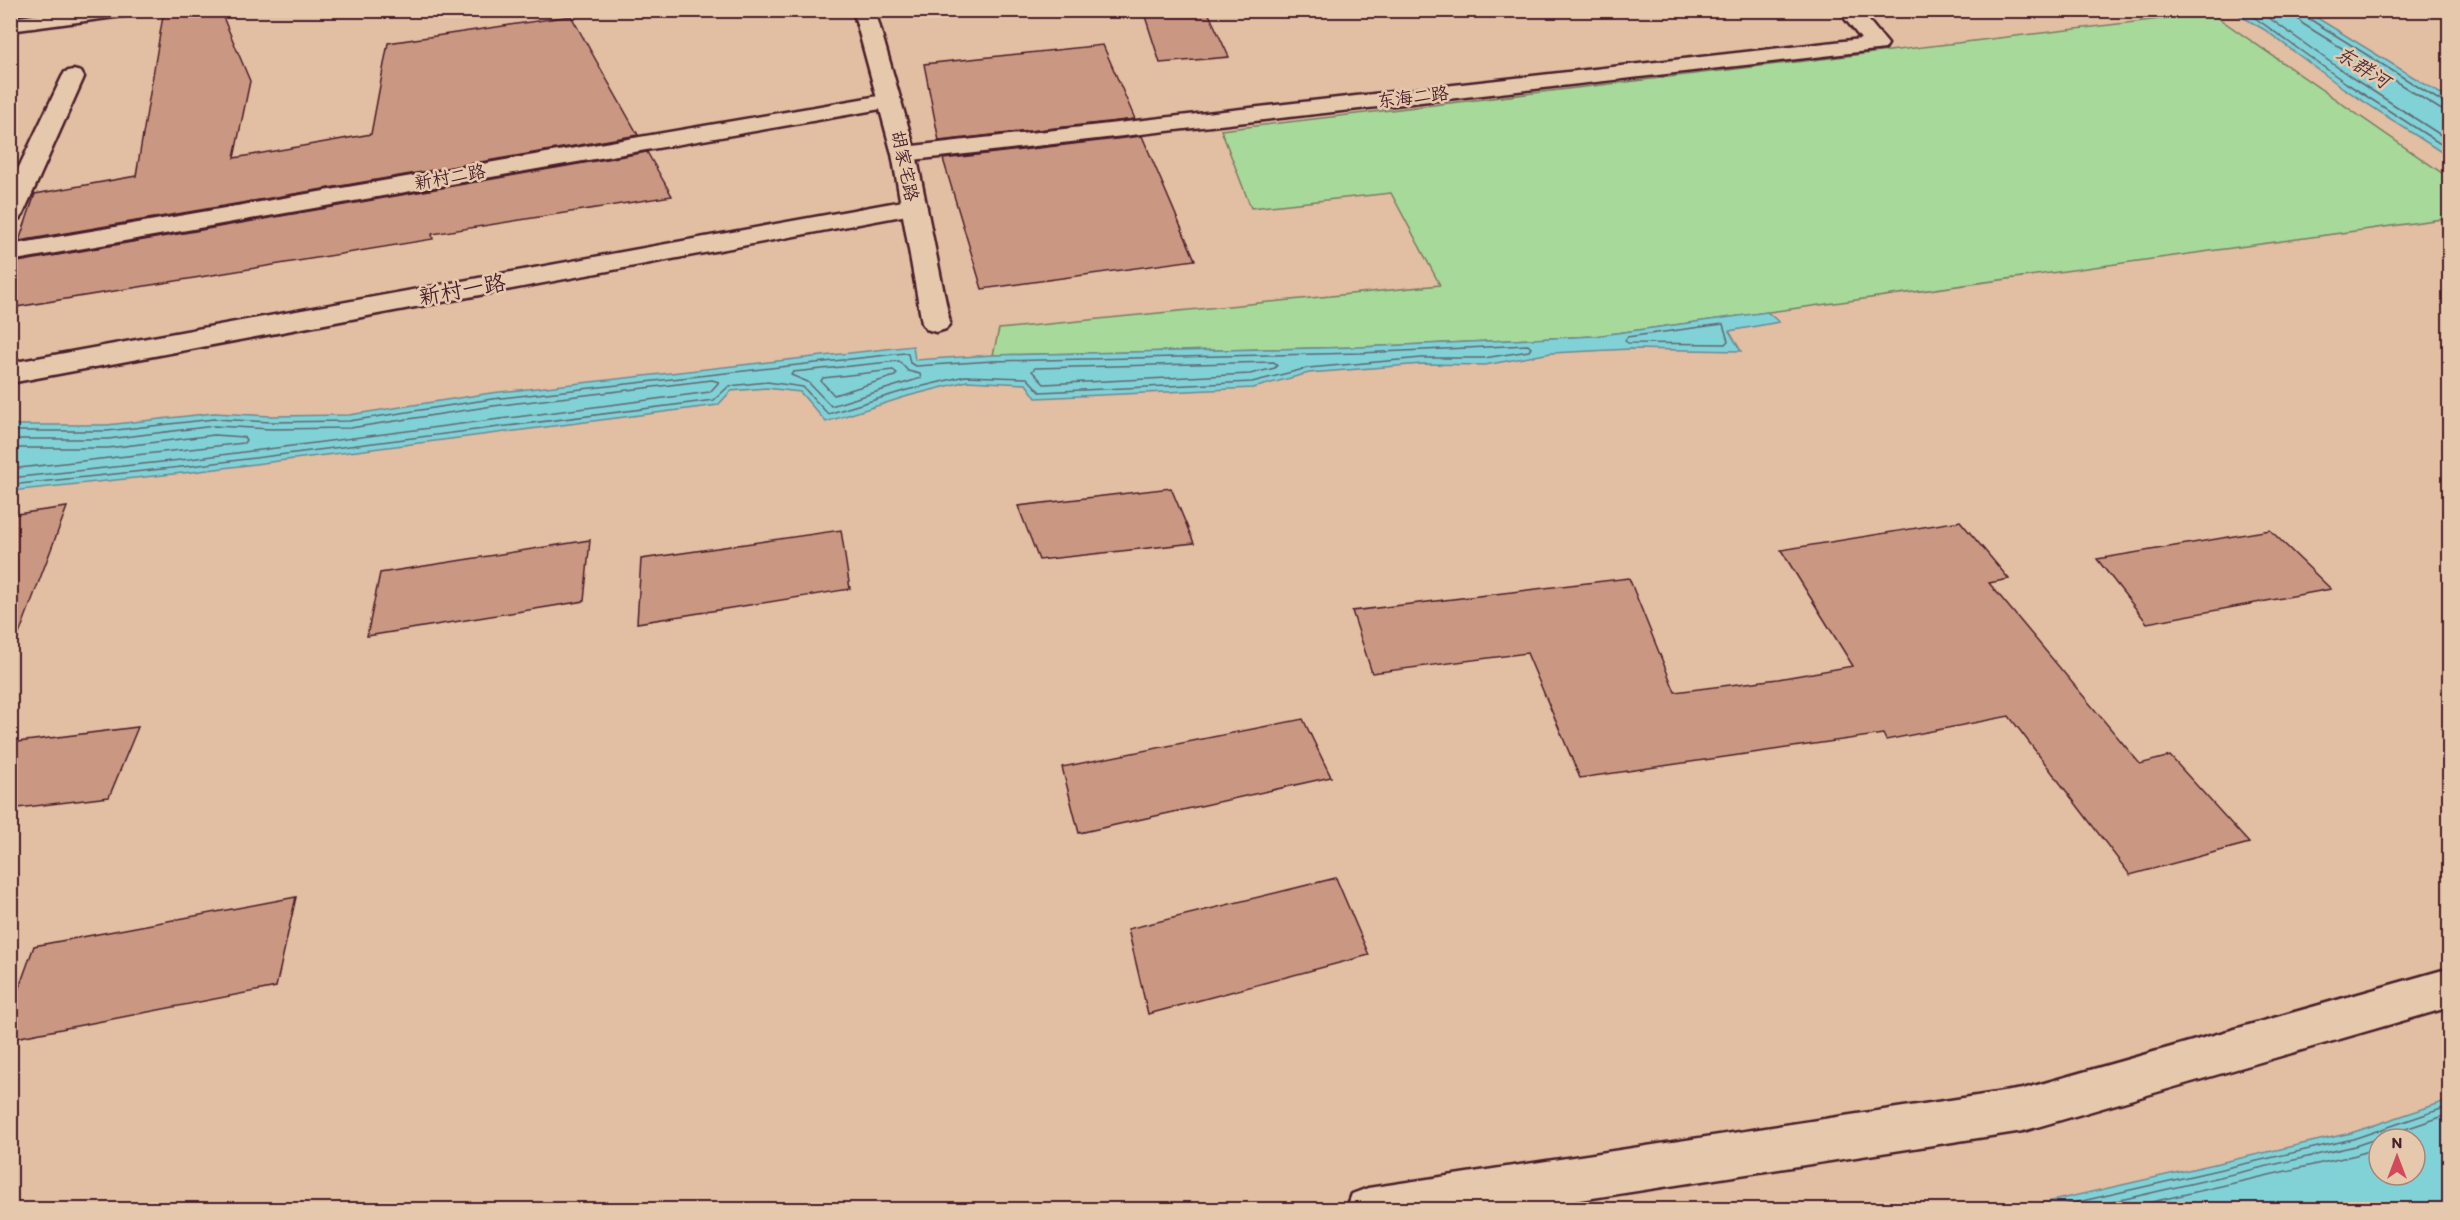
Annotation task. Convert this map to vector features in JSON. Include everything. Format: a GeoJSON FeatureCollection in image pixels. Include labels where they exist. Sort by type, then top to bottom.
{"type":"FeatureCollection","features":[{"type":"Feature","properties":{"kind":"street"},"geometry":{"type":"LineString","coordinates":[[10,24],[123,10]]}},
{"type":"Feature","properties":{"kind":"street","name":"胡家宅路"},"geometry":{"type":"LineString","coordinates":[[864,10],[903,154],[936,323]]}},
{"type":"Feature","properties":{"kind":"street","name":"东海二路"},"geometry":{"type":"LineString","coordinates":[[903,154],[1877,44],[1848,10]]}},
{"type":"Feature","properties":{"kind":"street"},"geometry":{"type":"LineString","coordinates":[[10,214],[73,77]]}},
{"type":"Feature","properties":{"kind":"street","name":"新村二路"},"geometry":{"type":"LineString","coordinates":[[10,253],[890,101]]}},
{"type":"Feature","properties":{"kind":"street","name":"新村一路"},"geometry":{"type":"LineString","coordinates":[[10,373],[914,207]]}},
{"type":"Feature","properties":{"kind":"street"},"geometry":{"type":"LineString","coordinates":[[1368,1209],[2023,1110],[2450,987]]}},
{"type":"Feature","properties":{"kind":"green space"},"geometry":{"type":"Polygon","coordinates":[[[2211,13],[2449,178],[2449,218],[1595,336],[1361,347],[993,355],[999,329],[1440,285],[1391,193],[1251,208],[1221,130],[2211,13]]]}},
{"type":"Feature","properties":{"kind":"water","name":"东群河"},"geometry":{"type":"Polygon","coordinates":[[[2232,11],[2306,11],[2449,99],[2449,157],[2343,88],[2265,30],[2232,11]]]}},
{"type":"Feature","properties":{"kind":"water"},"geometry":{"type":"Polygon","coordinates":[[[1767,312],[1779,322],[1729,331],[1741,351],[1630,349],[1551,353],[1485,365],[1422,364],[1309,373],[1253,388],[1036,398],[1026,384],[967,381],[908,396],[826,422],[800,392],[766,388],[731,391],[718,405],[192,472],[11,491],[11,425],[107,425],[214,413],[271,416],[349,415],[491,393],[913,346],[915,360],[993,355],[1361,347],[1595,336],[1767,312]]]}},
{"type":"Feature","properties":{"kind":"water"},"geometry":{"type":"Polygon","coordinates":[[[2449,1100],[2449,1209],[2016,1209],[2367,1128],[2367,1187],[2427,1187],[2427,1127],[2369,1127],[2449,1100]]]}},
{"type":"Feature","properties":{"kind":"building"},"geometry":{"type":"Polygon","coordinates":[[[164,10],[220,10],[250,81],[234,158],[371,134],[388,43],[571,16],[638,135],[19,241],[35,194],[136,176],[164,10]]]}},
{"type":"Feature","properties":{"kind":"building"},"geometry":{"type":"Polygon","coordinates":[[[1143,10],[1207,10],[1229,57],[1160,63],[1143,10]]]}},
{"type":"Feature","properties":{"kind":"building"},"geometry":{"type":"Polygon","coordinates":[[[1103,45],[1135,119],[939,141],[924,64],[1103,45]]]}},
{"type":"Feature","properties":{"kind":"building"},"geometry":{"type":"Polygon","coordinates":[[[1142,136],[1195,260],[982,289],[943,159],[1142,136]]]}},
{"type":"Feature","properties":{"kind":"building"},"geometry":{"type":"Polygon","coordinates":[[[647,152],[672,196],[432,234],[433,239],[10,308],[12,263],[647,152]]]}},
{"type":"Feature","properties":{"kind":"building"},"geometry":{"type":"Polygon","coordinates":[[[1171,488],[1194,543],[1039,560],[1018,506],[1171,488]]]}},
{"type":"Feature","properties":{"kind":"building"},"geometry":{"type":"Polygon","coordinates":[[[67,507],[15,645],[10,644],[10,515],[67,507]]]}},
{"type":"Feature","properties":{"kind":"building"},"geometry":{"type":"Polygon","coordinates":[[[1960,521],[2009,579],[1989,583],[2140,764],[2170,756],[2249,843],[2130,875],[2009,716],[1886,740],[1883,734],[1580,778],[1527,653],[1372,673],[1352,611],[1629,578],[1675,692],[1778,679],[1853,666],[1781,550],[1960,521]]]}},
{"type":"Feature","properties":{"kind":"building"},"geometry":{"type":"Polygon","coordinates":[[[841,530],[850,589],[637,623],[641,559],[841,530]]]}},
{"type":"Feature","properties":{"kind":"building"},"geometry":{"type":"Polygon","coordinates":[[[2270,530],[2331,589],[2147,623],[2097,559],[2270,530]]]}},
{"type":"Feature","properties":{"kind":"building"},"geometry":{"type":"Polygon","coordinates":[[[590,540],[584,601],[367,636],[380,573],[590,540]]]}},
{"type":"Feature","properties":{"kind":"building"},"geometry":{"type":"Polygon","coordinates":[[[1303,719],[1331,777],[1079,833],[1062,767],[1303,719]]]}},
{"type":"Feature","properties":{"kind":"building"},"geometry":{"type":"Polygon","coordinates":[[[138,727],[109,797],[10,809],[10,743],[138,727]]]}},
{"type":"Feature","properties":{"kind":"building"},"geometry":{"type":"Polygon","coordinates":[[[1336,878],[1369,955],[1148,1014],[1128,929],[1336,878]]]}},
{"type":"Feature","properties":{"kind":"building"},"geometry":{"type":"Polygon","coordinates":[[[296,897],[276,987],[10,1039],[10,1013],[34,946],[296,897]]]}}]}
